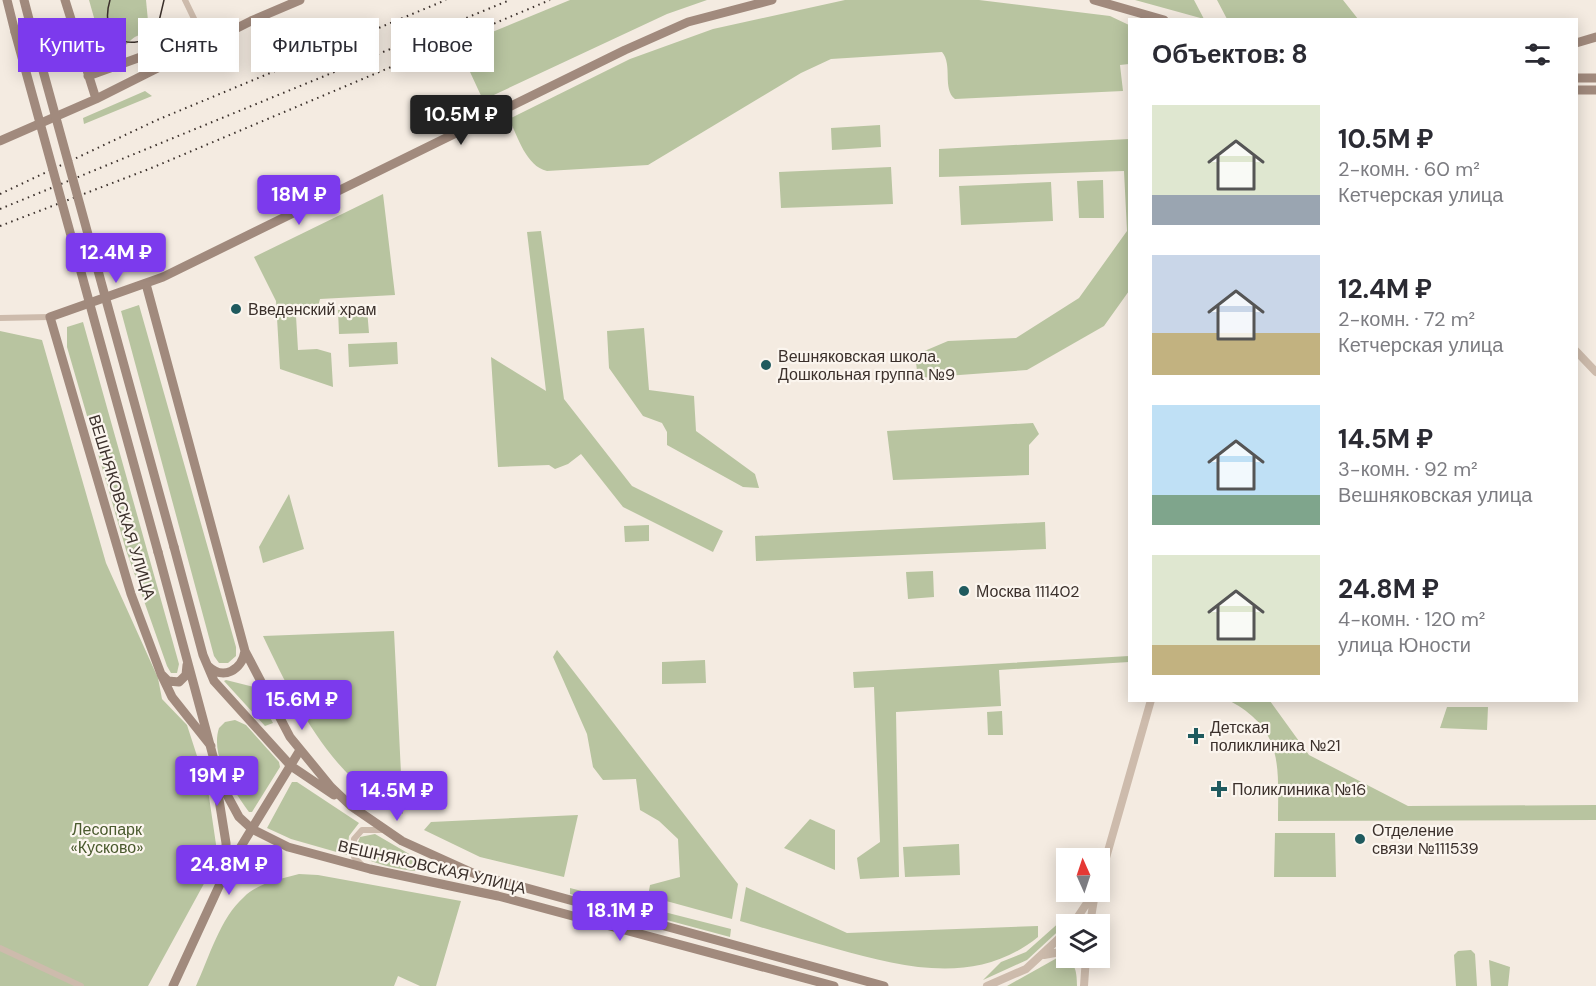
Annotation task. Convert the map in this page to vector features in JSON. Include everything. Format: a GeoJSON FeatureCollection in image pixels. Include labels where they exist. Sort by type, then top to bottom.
{"type":"FeatureCollection","features":[{"type":"Feature","properties":{"kind":"main road"},"geometry":{"type":"LineString","coordinates":[[24,0],[205,662],[218,686],[291,766],[351,806]]}},
{"type":"Feature","properties":{"kind":"main road"},"geometry":{"type":"LineString","coordinates":[[65,0],[96,99]]}},
{"type":"Feature","properties":{"kind":"main road"},"geometry":{"type":"LineString","coordinates":[[239,28],[300,0]]}},
{"type":"Feature","properties":{"kind":"main road"},"geometry":{"type":"LineString","coordinates":[[50,317],[146,284],[625,50],[688,22],[772,0]]}},
{"type":"Feature","properties":{"kind":"main road"},"geometry":{"type":"LineString","coordinates":[[1094,0],[1157,18]]}},
{"type":"Feature","properties":{"kind":"main road"},"geometry":{"type":"LineString","coordinates":[[7,3],[211,746]]}},
{"type":"Feature","properties":{"kind":"main road"},"geometry":{"type":"LineString","coordinates":[[1578,42],[1596,37]]}},
{"type":"Feature","properties":{"kind":"main road"},"geometry":{"type":"LineString","coordinates":[[88,76],[138,58]]}},
{"type":"Feature","properties":{"kind":"main road"},"geometry":{"type":"LineString","coordinates":[[0,139],[96,99],[150,72]]}},
{"type":"Feature","properties":{"kind":"main road"},"geometry":{"type":"LineString","coordinates":[[1578,78],[1596,78]]}},
{"type":"Feature","properties":{"kind":"main road"},"geometry":{"type":"LineString","coordinates":[[1578,90],[1596,90]]}},
{"type":"Feature","properties":{"kind":"main road","name":"ВЕШНЯКОВСКАЯ УЛИЦА"},"geometry":{"type":"LineString","coordinates":[[146,284],[246,655],[279,718],[300,750],[351,806],[386,832],[431,856],[491,879],[884,986]]}},
{"type":"Feature","properties":{"kind":"main road","name":"ВЕШНЯКОВСКАЯ УЛИЦА"},"geometry":{"type":"LineString","coordinates":[[50,317],[131,594],[161,674],[172,697],[211,746],[214,764],[233,808],[252,829],[288,847],[370,869],[498,896],[834,986]]}},
{"type":"Feature","properties":{"kind":"main road"},"geometry":{"type":"LineString","coordinates":[[161,674],[173,682],[183,680],[186,675],[182,636]]}},
{"type":"Feature","properties":{"kind":"main road"},"geometry":{"type":"LineString","coordinates":[[205,662],[215,672],[227,673],[242,663],[246,655]]}},
{"type":"Feature","properties":{"kind":"main road"},"geometry":{"type":"LineString","coordinates":[[173,986],[226,871],[300,750]]}},
{"type":"Feature","properties":{"kind":"main road"},"geometry":{"type":"LineString","coordinates":[[214,764],[226,843],[226,871]]}},
{"type":"Feature","properties":{"kind":"street"},"geometry":{"type":"LineString","coordinates":[[185,0],[194,18]]}},
{"type":"Feature","properties":{"kind":"street"},"geometry":{"type":"LineString","coordinates":[[0,318],[50,317]]}},
{"type":"Feature","properties":{"kind":"street"},"geometry":{"type":"LineString","coordinates":[[1578,353],[1596,372]]}},
{"type":"Feature","properties":{"kind":"street"},"geometry":{"type":"LineString","coordinates":[[1109,848],[1150,702]]}},
{"type":"Feature","properties":{"kind":"street"},"geometry":{"type":"LineString","coordinates":[[370,869],[354,857],[354,839],[362,830],[369,828],[386,832]]}},
{"type":"Feature","properties":{"kind":"street"},"geometry":{"type":"LineString","coordinates":[[1041,957],[1056,942]]}},
{"type":"Feature","properties":{"kind":"street"},"geometry":{"type":"LineString","coordinates":[[0,948],[81,986]]}},
{"type":"Feature","properties":{"kind":"street"},"geometry":{"type":"LineString","coordinates":[[987,986],[1014,975],[1041,957],[1056,951]]}},
{"type":"Feature","properties":{"kind":"street"},"geometry":{"type":"LineString","coordinates":[[795,975],[803,970],[798,962]]}},
{"type":"Feature","properties":{"kind":"street"},"geometry":{"type":"LineString","coordinates":[[1083,968],[1084,974]]}},
{"type":"Feature","properties":{"kind":"street"},"geometry":{"type":"LineString","coordinates":[[1084,986],[1085,968]]}},
{"type":"Feature","properties":{"kind":"green space"},"geometry":{"type":"Polygon","coordinates":[[[89,0],[146,0],[148,18],[138,18],[138,36],[126,45],[126,18],[94,18],[89,0]]]}},
{"type":"Feature","properties":{"kind":"green space"},"geometry":{"type":"Polygon","coordinates":[[[570,0],[707,0],[667,14],[483,100],[470,72],[494,72],[494,31],[570,0]]]}},
{"type":"Feature","properties":{"kind":"green space"},"geometry":{"type":"Polygon","coordinates":[[[845,0],[979,0],[1110,16],[1128,25],[1128,64],[1120,65],[1123,91],[955,99],[949,89],[947,63],[942,52],[831,59],[801,73],[648,165],[547,171],[533,163],[528,157],[509,119],[630,59],[713,29],[845,0]]]}},
{"type":"Feature","properties":{"kind":"green space"},"geometry":{"type":"Polygon","coordinates":[[[1135,0],[1194,0],[1203,18],[1135,0]]]}},
{"type":"Feature","properties":{"kind":"green space"},"geometry":{"type":"Polygon","coordinates":[[[1217,0],[1343,0],[1357,18],[1226,18],[1217,0]]]}},
{"type":"Feature","properties":{"kind":"green space"},"geometry":{"type":"Polygon","coordinates":[[[145,91],[152,96],[84,124],[83,118],[145,91]]]}},
{"type":"Feature","properties":{"kind":"green space"},"geometry":{"type":"Polygon","coordinates":[[[880,125],[881,147],[832,150],[831,128],[880,125]]]}},
{"type":"Feature","properties":{"kind":"green space"},"geometry":{"type":"Polygon","coordinates":[[[1128,139],[1128,292],[1104,326],[1027,370],[918,378],[915,355],[948,341],[1016,338],[1079,298],[1127,231],[1124,171],[939,177],[939,149],[1128,139]]]}},
{"type":"Feature","properties":{"kind":"green space"},"geometry":{"type":"Polygon","coordinates":[[[891,167],[893,204],[781,208],[779,172],[891,167]]]}},
{"type":"Feature","properties":{"kind":"green space"},"geometry":{"type":"Polygon","coordinates":[[[1103,180],[1104,218],[1079,218],[1077,181],[1103,180]]]}},
{"type":"Feature","properties":{"kind":"green space"},"geometry":{"type":"Polygon","coordinates":[[[1051,182],[1053,221],[961,225],[959,186],[1051,182]]]}},
{"type":"Feature","properties":{"kind":"green space"},"geometry":{"type":"Polygon","coordinates":[[[383,194],[395,295],[320,299],[316,315],[296,316],[298,350],[317,349],[331,353],[333,387],[280,369],[276,301],[254,257],[383,194]]]}},
{"type":"Feature","properties":{"kind":"green space"},"geometry":{"type":"Polygon","coordinates":[[[541,231],[564,399],[632,486],[723,531],[713,552],[623,507],[581,454],[568,464],[555,469],[549,465],[498,467],[491,357],[546,391],[527,232],[541,231]]]}},
{"type":"Feature","properties":{"kind":"green space"},"geometry":{"type":"Polygon","coordinates":[[[139,305],[236,647],[236,656],[228,663],[219,663],[214,656],[121,311],[139,305]]]}},
{"type":"Feature","properties":{"kind":"green space"},"geometry":{"type":"Polygon","coordinates":[[[367,309],[369,333],[339,334],[338,310],[367,309]]]}},
{"type":"Feature","properties":{"kind":"green space"},"geometry":{"type":"Polygon","coordinates":[[[83,322],[179,664],[177,673],[171,673],[167,666],[126,550],[67,347],[67,327],[83,322]]]}},
{"type":"Feature","properties":{"kind":"green space"},"geometry":{"type":"Polygon","coordinates":[[[644,328],[649,390],[694,396],[696,431],[755,474],[759,488],[743,487],[667,445],[667,432],[662,423],[643,416],[609,368],[607,331],[644,328]]]}},
{"type":"Feature","properties":{"kind":"green space","name":"Лесопарк «Кусково»"},"geometry":{"type":"Polygon","coordinates":[[[0,331],[42,340],[106,563],[158,678],[162,699],[187,725],[208,790],[218,858],[148,986],[0,986],[0,331]]]}},
{"type":"Feature","properties":{"kind":"green space"},"geometry":{"type":"Polygon","coordinates":[[[397,342],[398,364],[349,367],[348,344],[397,342]]]}},
{"type":"Feature","properties":{"kind":"green space"},"geometry":{"type":"Polygon","coordinates":[[[1033,423],[1039,434],[1029,445],[1029,475],[893,480],[887,431],[1033,423]]]}},
{"type":"Feature","properties":{"kind":"green space"},"geometry":{"type":"Polygon","coordinates":[[[289,494],[304,549],[263,563],[259,547],[289,494]]]}},
{"type":"Feature","properties":{"kind":"green space"},"geometry":{"type":"Polygon","coordinates":[[[1045,522],[1046,549],[756,561],[755,536],[1045,522]]]}},
{"type":"Feature","properties":{"kind":"green space"},"geometry":{"type":"Polygon","coordinates":[[[649,525],[649,541],[625,542],[624,526],[649,525]]]}},
{"type":"Feature","properties":{"kind":"green space"},"geometry":{"type":"Polygon","coordinates":[[[933,571],[934,597],[908,599],[906,572],[933,571]]]}},
{"type":"Feature","properties":{"kind":"green space"},"geometry":{"type":"Polygon","coordinates":[[[394,631],[403,814],[371,795],[336,761],[308,722],[263,636],[394,631]]]}},
{"type":"Feature","properties":{"kind":"green space"},"geometry":{"type":"Polygon","coordinates":[[[557,650],[738,884],[732,919],[648,896],[650,885],[680,877],[678,839],[659,821],[640,810],[636,779],[603,780],[593,767],[587,734],[553,657],[557,650]]]}},
{"type":"Feature","properties":{"kind":"green space"},"geometry":{"type":"Polygon","coordinates":[[[1128,656],[1128,662],[999,670],[1001,706],[896,712],[899,877],[860,879],[857,858],[880,842],[874,687],[854,688],[853,672],[1128,656]]]}},
{"type":"Feature","properties":{"kind":"green space"},"geometry":{"type":"Polygon","coordinates":[[[705,660],[706,683],[662,684],[662,662],[705,660]]]}},
{"type":"Feature","properties":{"kind":"green space"},"geometry":{"type":"Polygon","coordinates":[[[224,681],[254,687],[273,723],[265,726],[224,681]]]}},
{"type":"Feature","properties":{"kind":"green space"},"geometry":{"type":"Polygon","coordinates":[[[1232,702],[1271,702],[1309,755],[1408,806],[1596,805],[1596,820],[1278,821],[1278,784],[1274,752],[1269,737],[1248,712],[1232,702]]]}},
{"type":"Feature","properties":{"kind":"green space"},"geometry":{"type":"Polygon","coordinates":[[[1447,707],[1488,707],[1487,730],[1440,728],[1447,707]]]}},
{"type":"Feature","properties":{"kind":"green space"},"geometry":{"type":"Polygon","coordinates":[[[1002,711],[1003,735],[988,735],[987,712],[1002,711]]]}},
{"type":"Feature","properties":{"kind":"green space"},"geometry":{"type":"Polygon","coordinates":[[[235,720],[246,725],[279,762],[280,767],[252,812],[249,812],[236,794],[220,761],[217,739],[219,728],[225,722],[235,720]]]}},
{"type":"Feature","properties":{"kind":"green space"},"geometry":{"type":"Polygon","coordinates":[[[292,782],[297,782],[359,823],[349,836],[347,855],[291,839],[267,828],[292,782]]]}},
{"type":"Feature","properties":{"kind":"green space"},"geometry":{"type":"Polygon","coordinates":[[[578,815],[564,877],[480,857],[424,830],[431,822],[578,815]]]}},
{"type":"Feature","properties":{"kind":"green space"},"geometry":{"type":"Polygon","coordinates":[[[810,819],[835,830],[835,870],[784,848],[810,819]]]}},
{"type":"Feature","properties":{"kind":"green space"},"geometry":{"type":"Polygon","coordinates":[[[1275,833],[1335,833],[1336,877],[1274,877],[1275,833]]]}},
{"type":"Feature","properties":{"kind":"green space"},"geometry":{"type":"Polygon","coordinates":[[[375,834],[423,862],[424,870],[392,867],[360,856],[357,845],[360,837],[375,834]]]}},
{"type":"Feature","properties":{"kind":"green space"},"geometry":{"type":"Polygon","coordinates":[[[959,844],[960,875],[905,877],[903,847],[959,844]]]}},
{"type":"Feature","properties":{"kind":"green space"},"geometry":{"type":"Polygon","coordinates":[[[299,874],[318,875],[461,901],[436,986],[420,986],[398,976],[394,986],[196,986],[222,927],[244,897],[270,882],[299,874]]]}},
{"type":"Feature","properties":{"kind":"green space"},"geometry":{"type":"Polygon","coordinates":[[[746,887],[847,933],[1038,926],[1038,937],[1015,952],[991,962],[966,967],[940,968],[889,962],[740,921],[746,887]]]}},
{"type":"Feature","properties":{"kind":"green space"},"geometry":{"type":"Polygon","coordinates":[[[570,888],[731,929],[730,937],[570,894],[570,888]]]}},
{"type":"Feature","properties":{"kind":"green space"},"geometry":{"type":"Polygon","coordinates":[[[1056,925],[1056,933],[1027,960],[983,980],[1001,962],[1026,952],[1056,925]]]}},
{"type":"Feature","properties":{"kind":"green space"},"geometry":{"type":"Polygon","coordinates":[[[1471,950],[1475,954],[1477,986],[1456,986],[1454,955],[1458,951],[1471,950]]]}},
{"type":"Feature","properties":{"kind":"green space"},"geometry":{"type":"Polygon","coordinates":[[[1056,959],[1056,968],[1074,968],[1077,986],[1007,986],[1056,959]]]}},
{"type":"Feature","properties":{"kind":"green space"},"geometry":{"type":"Polygon","coordinates":[[[1489,960],[1510,967],[1508,986],[1491,986],[1489,960]]]}},
{"type":"Feature","properties":{"kind":"tram line"},"geometry":{"type":"LineString","coordinates":[[110,0],[108,23],[112,32],[125,42],[145,40],[156,34],[164,0]]}},
{"type":"Feature","properties":{"kind":"railway"},"geometry":{"type":"LineString","coordinates":[[0,194],[157,120],[446,0]]}},
{"type":"Feature","properties":{"kind":"railway"},"geometry":{"type":"LineString","coordinates":[[0,209],[510,0]]}},
{"type":"Feature","properties":{"kind":"railway"},"geometry":{"type":"LineString","coordinates":[[0,226],[149,169],[550,0]]}},
{"type":"Feature","properties":{"kind":"place","name":"Введенский храм"},"geometry":{"type":"Point","coordinates":[236,309]}},
{"type":"Feature","properties":{"kind":"place","name":"Вешняковская школа. Дошкольная группа №9"},"geometry":{"type":"Point","coordinates":[766,365]}},
{"type":"Feature","properties":{"kind":"place","name":"Москва 111402"},"geometry":{"type":"Point","coordinates":[964,591]}},
{"type":"Feature","properties":{"kind":"place","name":"Детская поликлиника №21"},"geometry":{"type":"Point","coordinates":[1196,736]}},
{"type":"Feature","properties":{"kind":"place","name":"Поликлиника №16"},"geometry":{"type":"Point","coordinates":[1219,789]}},
{"type":"Feature","properties":{"kind":"place","name":"Отделение связи №111539"},"geometry":{"type":"Point","coordinates":[1360,839]}}]}
